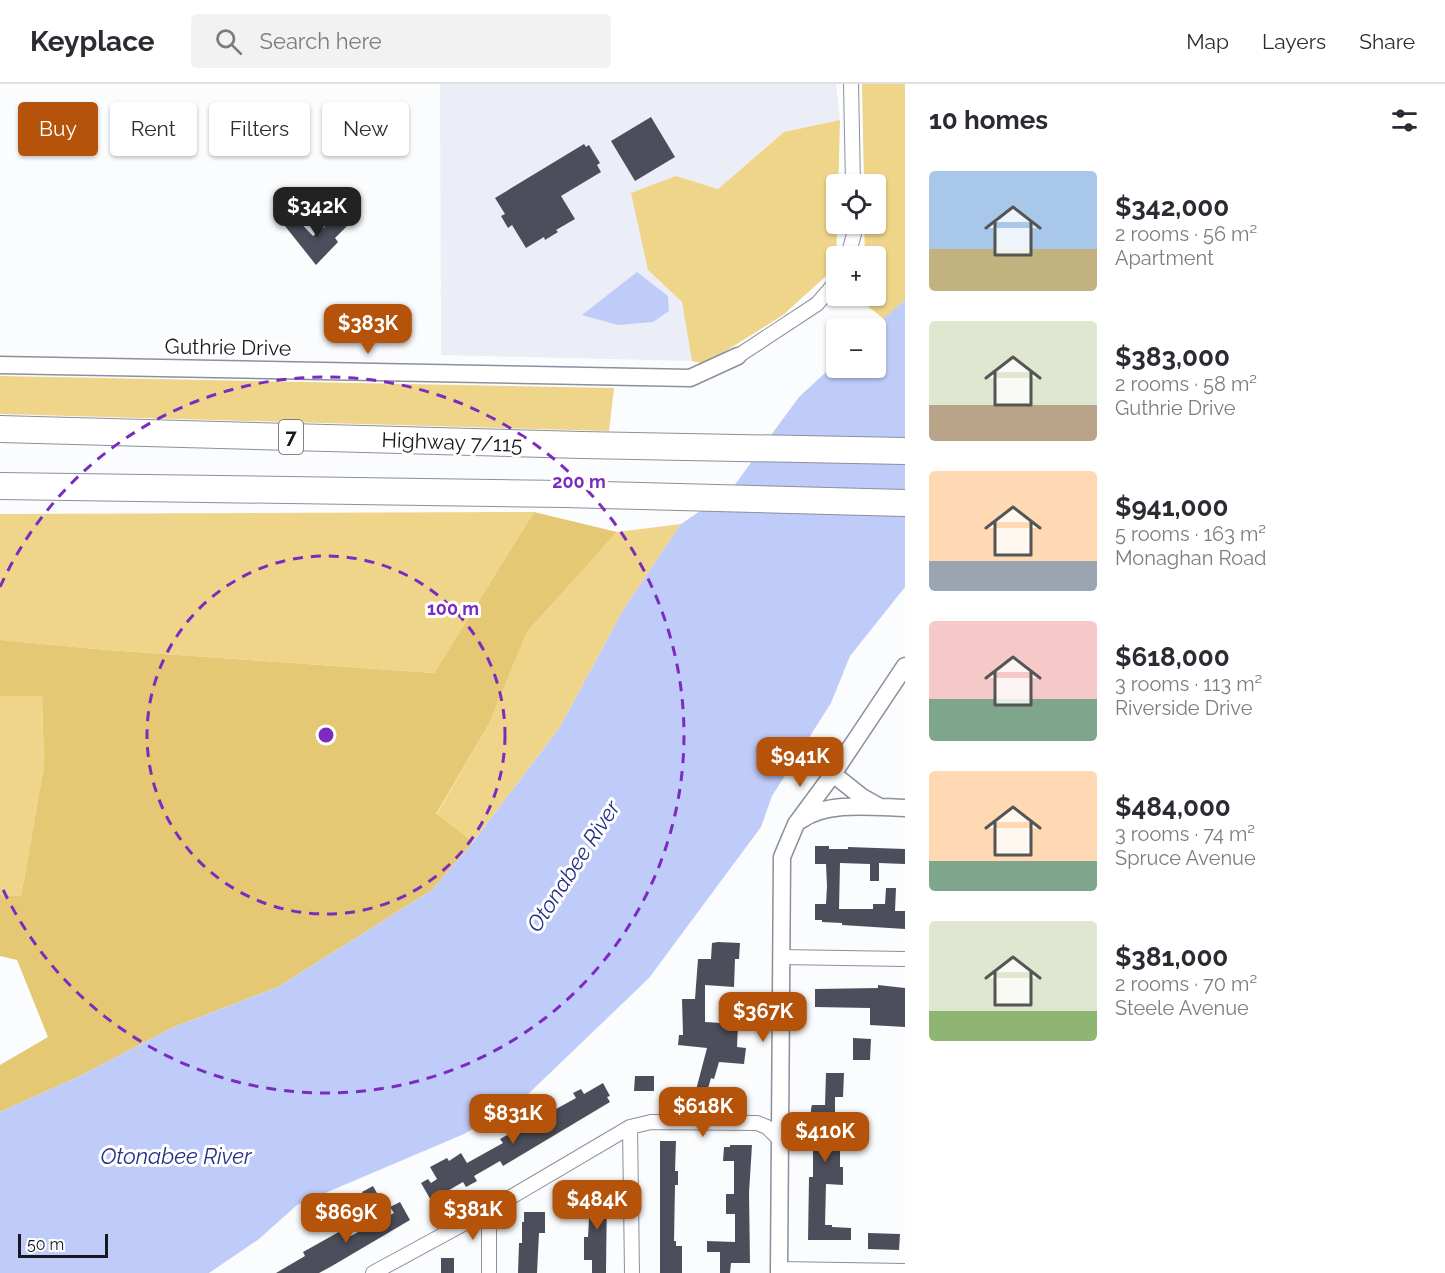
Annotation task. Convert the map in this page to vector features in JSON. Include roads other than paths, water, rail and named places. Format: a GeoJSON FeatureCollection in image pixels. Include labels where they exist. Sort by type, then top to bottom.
{"type":"FeatureCollection","features":[{"type":"Feature","properties":{"kind":"highway","name":"Highway 7/115"},"geometry":{"type":"LineString","coordinates":[[0,429],[582,445],[905,451]]}},
{"type":"Feature","properties":{"kind":"highway"},"geometry":{"type":"LineString","coordinates":[[0,487],[565,494],[905,503]]}},
{"type":"Feature","properties":{"kind":"street"},"geometry":{"type":"LineString","coordinates":[[851,84],[853,174]]}},
{"type":"Feature","properties":{"kind":"street"},"geometry":{"type":"LineString","coordinates":[[738,356],[817,304],[826,294]]}},
{"type":"Feature","properties":{"kind":"street","name":"Guthrie Drive"},"geometry":{"type":"LineString","coordinates":[[0,365],[690,378],[738,356]]}},
{"type":"Feature","properties":{"kind":"street"},"geometry":{"type":"LineString","coordinates":[[905,666],[833,774],[796,824],[782,857],[778,1271],[905,1271]]}},
{"type":"Feature","properties":{"kind":"street"},"geometry":{"type":"LineString","coordinates":[[833,774],[862,797],[880,807]]}},
{"type":"Feature","properties":{"kind":"street"},"geometry":{"type":"LineString","coordinates":[[796,824],[809,815],[826,808],[905,808]]}},
{"type":"Feature","properties":{"kind":"street"},"geometry":{"type":"LineString","coordinates":[[781,957],[905,959]]}},
{"type":"Feature","properties":{"kind":"street"},"geometry":{"type":"LineString","coordinates":[[373,1273],[489,1210],[630,1127],[651,1122],[757,1123],[766,1127],[779,1139]]}},
{"type":"Feature","properties":{"kind":"street"},"geometry":{"type":"LineString","coordinates":[[630,1127],[632,1273]]}},
{"type":"Feature","properties":{"kind":"street"},"geometry":{"type":"LineString","coordinates":[[489,1210],[489,1273]]}},
{"type":"Feature","properties":{"kind":"water"},"geometry":{"type":"Polygon","coordinates":[[[637,272],[668,296],[669,311],[653,322],[618,325],[582,315],[637,272]]]}},
{"type":"Feature","properties":{"kind":"water","name":"Otonabee River"},"geometry":{"type":"Polygon","coordinates":[[[905,300],[905,587],[850,656],[831,703],[772,796],[761,827],[649,978],[524,1098],[464,1134],[297,1205],[259,1239],[209,1273],[0,1273],[0,1112],[80,1076],[174,1027],[278,987],[432,890],[473,842],[560,727],[623,610],[681,524],[731,490],[799,397],[826,372],[826,378],[886,378],[884,318],[905,300]]]}}]}
